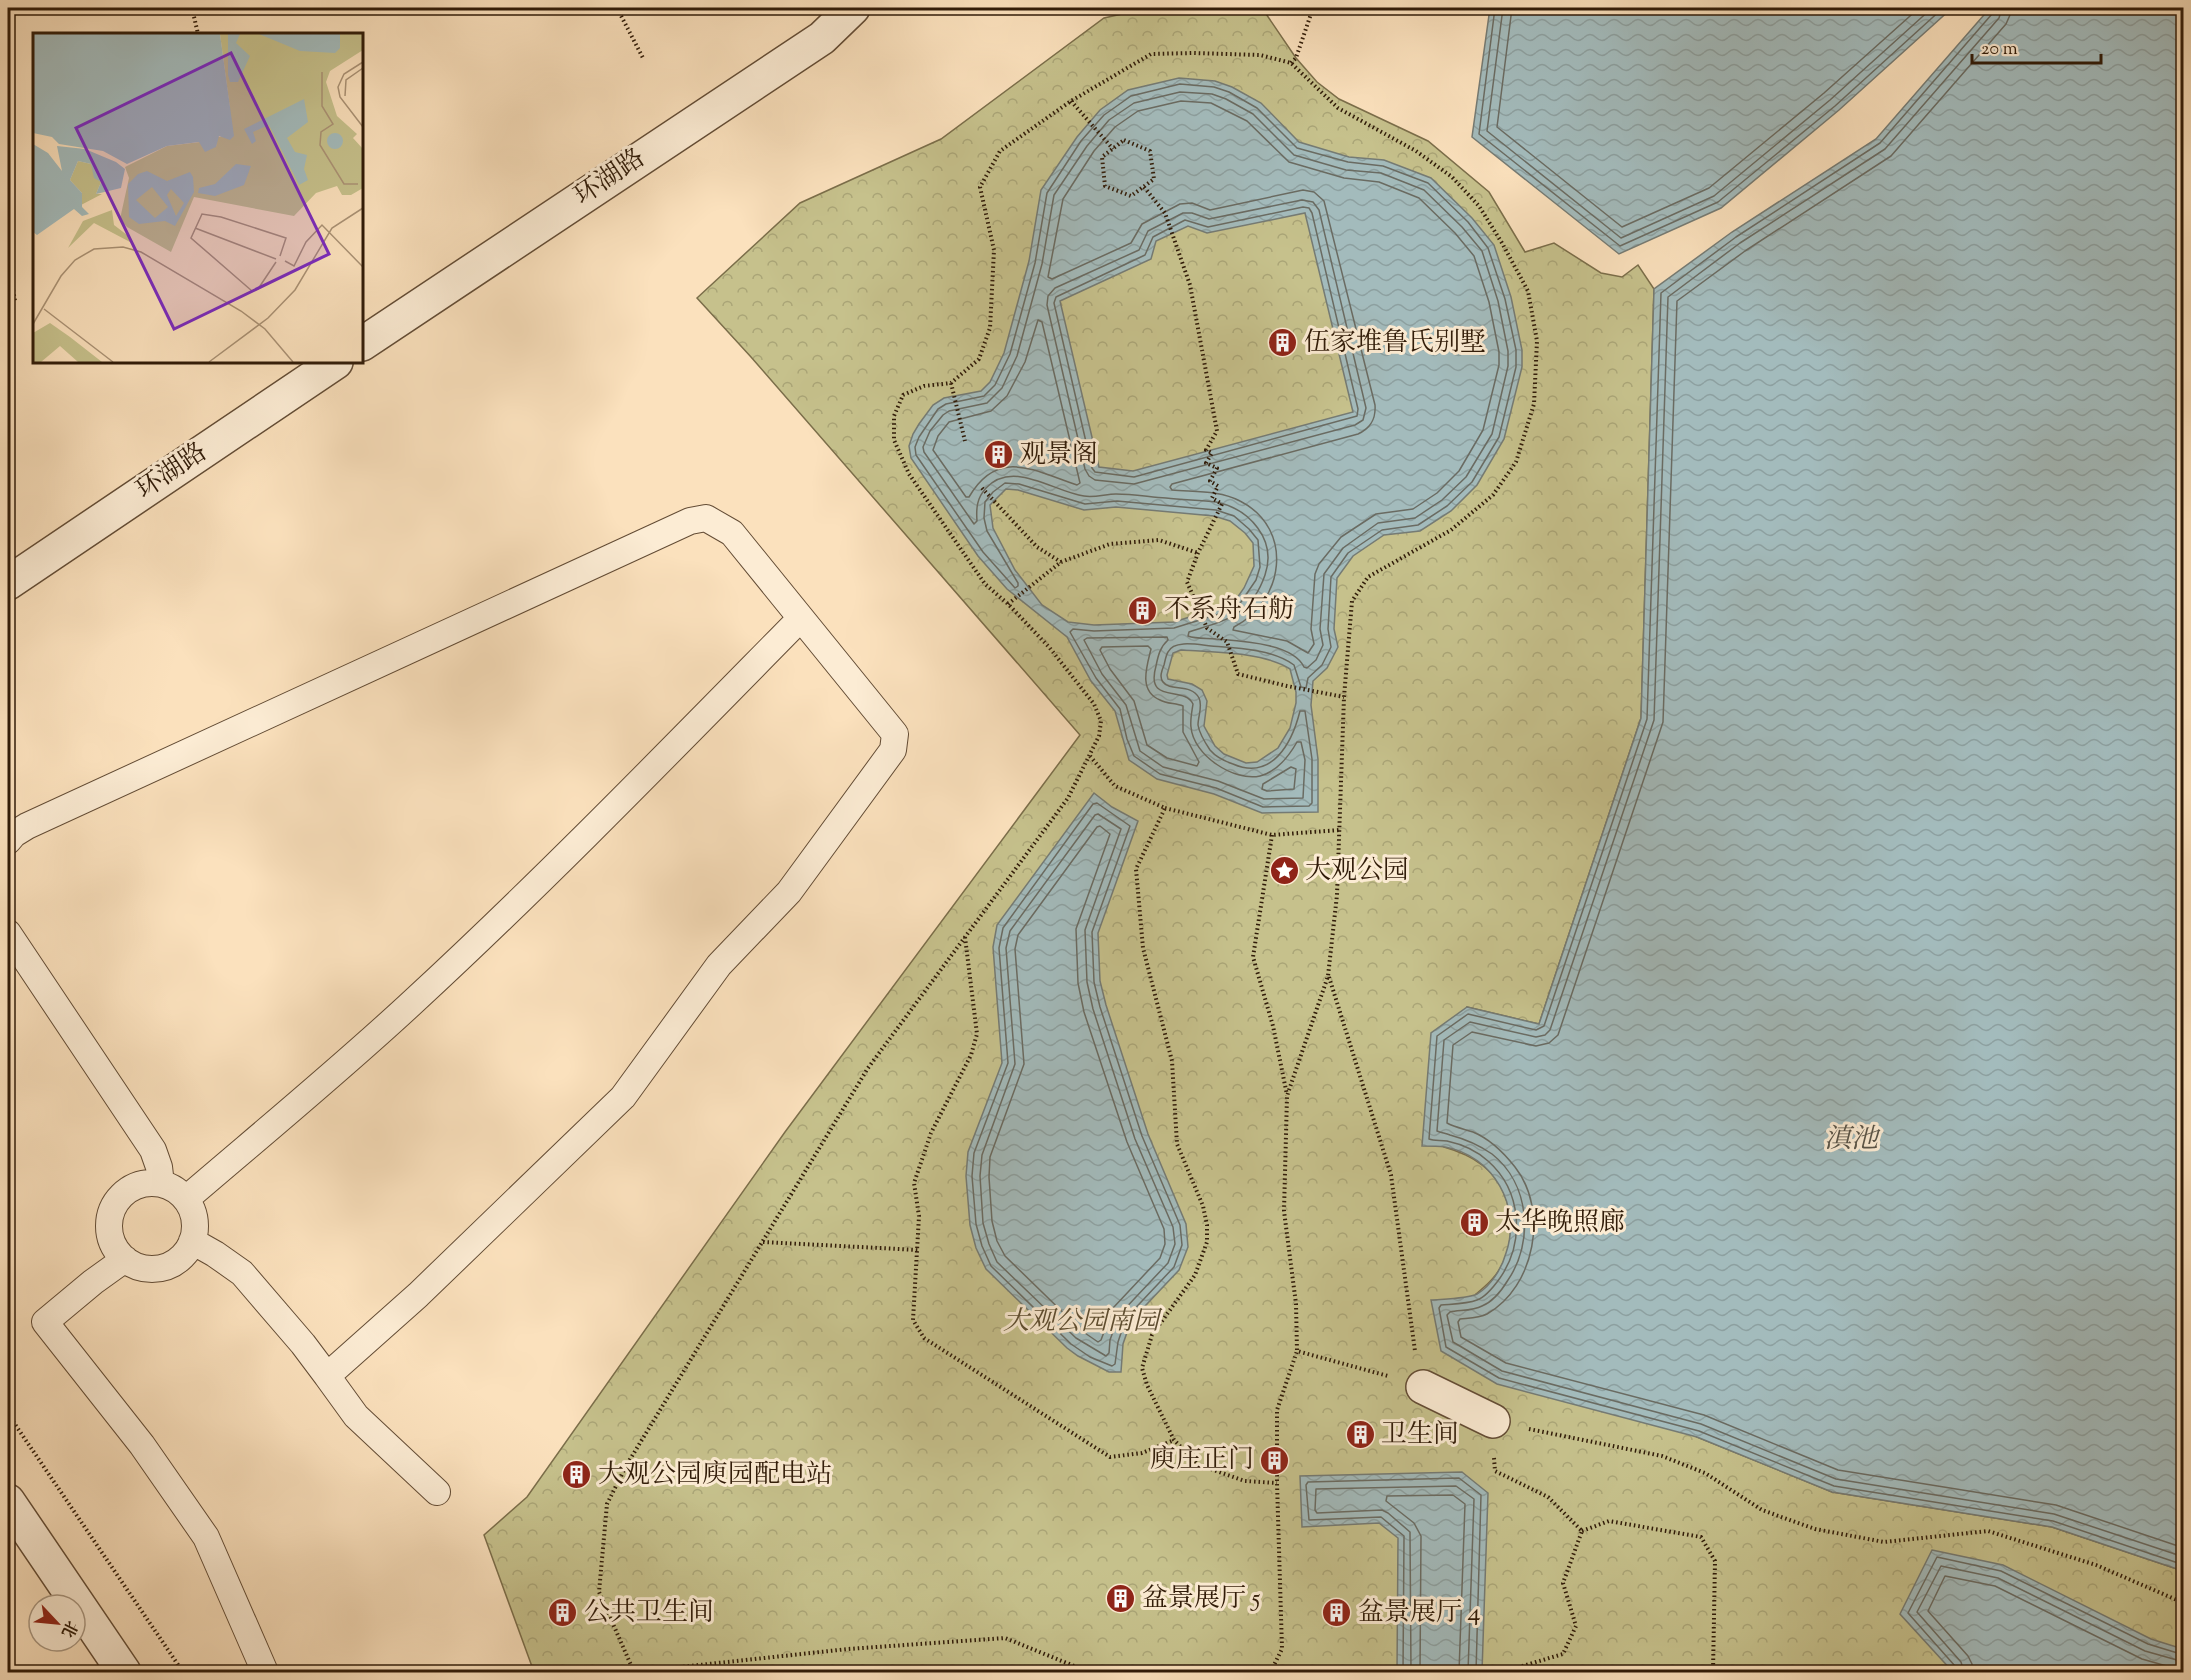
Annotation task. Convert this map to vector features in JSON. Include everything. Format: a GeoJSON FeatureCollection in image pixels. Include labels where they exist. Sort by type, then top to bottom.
{"type":"FeatureCollection","features":[{"type":"Feature","properties":{"kind":"street","name":"环湖路"},"geometry":{"type":"LineString","coordinates":[[363,343],[822,38],[854,8]]}},
{"type":"Feature","properties":{"kind":"street","name":"环湖路"},"geometry":{"type":"LineString","coordinates":[[8,583],[323,365]]}},
{"type":"Feature","properties":{"kind":"street"},"geometry":{"type":"LineString","coordinates":[[1421,1386],[1493,1421]]}},
{"type":"Feature","properties":{"kind":"street"},"geometry":{"type":"LineString","coordinates":[[8,1501],[124,1672]]}},
{"type":"Feature","properties":{"kind":"lane"},"geometry":{"type":"LineString","coordinates":[[8,841],[27,826],[690,521],[706,518],[732,533],[895,734],[893,750],[789,892],[719,965],[623,1097],[418,1295],[327,1376]]}},
{"type":"Feature","properties":{"kind":"lane"},"geometry":{"type":"LineString","coordinates":[[186,1199],[332,1075],[423,992],[605,817],[801,618]]}},
{"type":"Feature","properties":{"kind":"lane"},"geometry":{"type":"LineString","coordinates":[[8,933],[153,1150],[159,1167],[161,1184]]}},
{"type":"Feature","properties":{"kind":"lane"},"geometry":{"type":"LineString","coordinates":[[146,1184],[161,1184],[175,1189],[186,1199],[193,1212],[195,1227],[192,1241],[184,1254],[173,1264],[159,1269],[144,1268],[125,1259],[119,1253],[112,1240],[109,1225],[112,1211],[120,1198],[131,1188],[146,1184]]}},
{"type":"Feature","properties":{"kind":"lane"},"geometry":{"type":"LineString","coordinates":[[192,1241],[242,1273],[303,1344],[356,1416],[437,1492]]}},
{"type":"Feature","properties":{"kind":"lane"},"geometry":{"type":"LineString","coordinates":[[125,1259],[45,1322],[142,1445],[206,1536],[265,1672]]}},
{"type":"Feature","properties":{"kind":"path"},"geometry":{"type":"LineString","coordinates":[[8,21],[18,10],[28,8]]}},
{"type":"Feature","properties":{"kind":"path"},"geometry":{"type":"LineString","coordinates":[[192,8],[198,33]]}},
{"type":"Feature","properties":{"kind":"path"},"geometry":{"type":"LineString","coordinates":[[616,8],[643,58]]}},
{"type":"Feature","properties":{"kind":"path"},"geometry":{"type":"LineString","coordinates":[[1287,1096],[1328,976],[1337,895],[1344,697],[1352,601],[1368,577],[1451,530],[1493,495],[1516,462],[1534,404],[1537,341],[1528,291],[1479,206],[1452,177],[1416,151],[1338,108],[1291,63],[1296,58],[1312,8]]}},
{"type":"Feature","properties":{"kind":"path"},"geometry":{"type":"LineString","coordinates":[[1071,101],[1113,148]]}},
{"type":"Feature","properties":{"kind":"path"},"geometry":{"type":"LineString","coordinates":[[1124,140],[1150,151],[1154,179],[1131,196],[1105,186],[1102,158],[1113,148],[1124,140]]}},
{"type":"Feature","properties":{"kind":"path"},"geometry":{"type":"LineString","coordinates":[[1144,187],[1165,213],[1190,285],[1216,431],[1206,450],[1212,453],[1206,463],[1217,468],[1210,481],[1218,486],[1212,498],[1222,504],[1198,553],[1187,582],[1207,628],[1227,642],[1238,674],[1344,697]]}},
{"type":"Feature","properties":{"kind":"path"},"geometry":{"type":"LineString","coordinates":[[8,259],[15,301]]}},
{"type":"Feature","properties":{"kind":"path"},"geometry":{"type":"LineString","coordinates":[[951,383],[965,441]]}},
{"type":"Feature","properties":{"kind":"path"},"geometry":{"type":"LineString","coordinates":[[982,488],[1037,547],[1061,562]]}},
{"type":"Feature","properties":{"kind":"path"},"geometry":{"type":"LineString","coordinates":[[1008,604],[1061,562],[1110,544],[1159,540],[1198,553]]}},
{"type":"Feature","properties":{"kind":"path"},"geometry":{"type":"LineString","coordinates":[[1090,756],[1115,786],[1165,808],[1272,835],[1340,830]]}},
{"type":"Feature","properties":{"kind":"path"},"geometry":{"type":"LineString","coordinates":[[1165,808],[1136,869],[1143,948],[1173,1061],[1177,1144],[1203,1206],[1207,1225],[1207,1242],[1195,1275],[1152,1335],[1142,1368],[1147,1385],[1174,1440],[1200,1465],[1245,1481],[1276,1483]]}},
{"type":"Feature","properties":{"kind":"path"},"geometry":{"type":"LineString","coordinates":[[1265,1672],[1272,1669],[1282,1649],[1276,1483],[1277,1410],[1297,1351],[1296,1304],[1284,1211],[1287,1096],[1273,1026],[1253,957],[1272,835]]}},
{"type":"Feature","properties":{"kind":"path"},"geometry":{"type":"LineString","coordinates":[[965,937],[977,1034],[971,1055],[931,1134],[914,1183],[919,1216],[913,1320],[924,1338],[1110,1457],[1142,1453],[1174,1440]]}},
{"type":"Feature","properties":{"kind":"path"},"geometry":{"type":"LineString","coordinates":[[1297,1351],[1421,1386],[1391,1175],[1328,976]]}},
{"type":"Feature","properties":{"kind":"path"},"geometry":{"type":"LineString","coordinates":[[762,1242],[918,1250]]}},
{"type":"Feature","properties":{"kind":"path"},"geometry":{"type":"LineString","coordinates":[[8,1414],[183,1672]]}},
{"type":"Feature","properties":{"kind":"path"},"geometry":{"type":"LineString","coordinates":[[1582,1531],[1548,1497],[1495,1471],[1493,1421],[1662,1456],[1705,1473],[1762,1510],[1815,1529],[1884,1542],[1988,1532],[2096,1564],[2184,1603]]}},
{"type":"Feature","properties":{"kind":"path"},"geometry":{"type":"LineString","coordinates":[[1514,1672],[1519,1667],[1563,1654],[1576,1626],[1563,1583],[1582,1531],[1609,1521],[1701,1537],[1715,1561],[1713,1672]]}},
{"type":"Feature","properties":{"kind":"path"},"geometry":{"type":"LineString","coordinates":[[635,1672],[848,1649],[1005,1638],[1089,1672]]}},
{"type":"Feature","properties":{"kind":"green space","name":"大观公园南园"},"geometry":{"type":"Polygon","coordinates":[[[1149,8],[1262,8],[1296,58],[1317,82],[1339,99],[1428,141],[1489,192],[1525,252],[1554,243],[1601,273],[1622,277],[1638,265],[1654,289],[1641,718],[1539,1024],[1467,1007],[1444,1147],[1473,1159],[1492,1174],[1505,1197],[1511,1223],[1508,1250],[1503,1263],[1498,1272],[1476,1294],[1697,1437],[1832,1492],[2052,1527],[2183,1571],[2183,1672],[534,1672],[484,1535],[527,1497],[785,1132],[1080,735],[697,298],[800,203],[941,139],[1104,18],[1149,8]]]}},
{"type":"Feature","properties":{"kind":"water"},"geometry":{"type":"Polygon","coordinates":[[[1490,8],[1952,8],[1839,110],[1721,208],[1619,254],[1472,137],[1490,8]]]}},
{"type":"Feature","properties":{"kind":"water","name":"滇池"},"geometry":{"type":"Polygon","coordinates":[[[1990,8],[2183,8],[2183,1571],[2052,1527],[1832,1492],[1697,1437],[1497,1384],[1441,1351],[1431,1300],[1473,1296],[1487,1286],[1504,1259],[1510,1236],[1510,1218],[1507,1202],[1500,1186],[1490,1172],[1477,1161],[1462,1152],[1445,1147],[1422,1146],[1431,1033],[1467,1007],[1539,1024],[1641,718],[1654,289],[1732,232],[1876,139],[1990,8]]]}},
{"type":"Feature","properties":{"kind":"water"},"geometry":{"type":"Polygon","coordinates":[[[1179,78],[1215,81],[1232,87],[1261,103],[1299,142],[1349,157],[1384,160],[1431,178],[1472,218],[1494,245],[1511,297],[1522,350],[1522,367],[1504,439],[1477,485],[1451,511],[1420,531],[1384,535],[1353,556],[1337,578],[1334,629],[1338,647],[1327,668],[1313,681],[1311,705],[1318,759],[1318,812],[1262,813],[1214,794],[1157,779],[1129,760],[1115,711],[1091,681],[1067,637],[1007,589],[978,556],[911,458],[909,446],[913,434],[933,405],[944,398],[981,391],[990,382],[1004,353],[1029,261],[1041,190],[1077,137],[1100,110],[1128,90],[1179,78]],[[1305,213],[1207,233],[1188,226],[1156,241],[1151,259],[1060,301],[1099,467],[1133,471],[1353,412],[1305,213]],[[1006,489],[990,505],[993,528],[1015,570],[1042,605],[1068,622],[1094,625],[1174,622],[1227,605],[1237,598],[1254,566],[1253,543],[1245,533],[1230,521],[1214,516],[1116,507],[1084,510],[1018,490],[1006,489]],[[1181,650],[1173,653],[1168,679],[1192,684],[1202,690],[1207,701],[1204,726],[1215,746],[1224,754],[1246,763],[1257,762],[1278,748],[1290,728],[1296,703],[1296,692],[1290,669],[1279,663],[1252,656],[1181,650]]]}},
{"type":"Feature","properties":{"kind":"water"},"geometry":{"type":"Polygon","coordinates":[[[1094,793],[1112,807],[1138,821],[1098,933],[1100,981],[1148,1134],[1186,1224],[1188,1247],[1179,1270],[1131,1321],[1123,1344],[1121,1372],[1109,1372],[1067,1348],[986,1269],[976,1248],[970,1225],[966,1176],[968,1152],[1002,1063],[993,947],[997,925],[1094,793]]]}},
{"type":"Feature","properties":{"kind":"water"},"geometry":{"type":"Polygon","coordinates":[[[1462,1472],[1488,1493],[1482,1672],[1397,1672],[1398,1538],[1379,1523],[1302,1527],[1300,1476],[1462,1472]]]}},
{"type":"Feature","properties":{"kind":"water"},"geometry":{"type":"Polygon","coordinates":[[[1932,1550],[2003,1565],[2151,1639],[2183,1649],[2183,1672],[1953,1672],[1900,1614],[1932,1550]]]}},
{"type":"Feature","properties":{"kind":"place","name":"伍家堆鲁氏别墅"},"geometry":{"type":"Point","coordinates":[1283,343]}},
{"type":"Feature","properties":{"kind":"place","name":"观景阁"},"geometry":{"type":"Point","coordinates":[999,455]}},
{"type":"Feature","properties":{"kind":"place","name":"不系舟石舫"},"geometry":{"type":"Point","coordinates":[1143,610]}},
{"type":"Feature","properties":{"kind":"place","name":"大观公园"},"geometry":{"type":"Point","coordinates":[1284,871]}},
{"type":"Feature","properties":{"kind":"place","name":"太华晚照廊"},"geometry":{"type":"Point","coordinates":[1474,1223]}},
{"type":"Feature","properties":{"kind":"place","name":"卫生间"},"geometry":{"type":"Point","coordinates":[1360,1435]}},
{"type":"Feature","properties":{"kind":"place","name":"庾庄正门"},"geometry":{"type":"Point","coordinates":[1275,1460]}},
{"type":"Feature","properties":{"kind":"place","name":"大观公园庾园配电站"},"geometry":{"type":"Point","coordinates":[577,1475]}},
{"type":"Feature","properties":{"kind":"place","name":"盆景展厅 5"},"geometry":{"type":"Point","coordinates":[1121,1599]}},
{"type":"Feature","properties":{"kind":"place","name":"公共卫生间"},"geometry":{"type":"Point","coordinates":[563,1613]}},
{"type":"Feature","properties":{"kind":"place","name":"盆景展厅 4"},"geometry":{"type":"Point","coordinates":[1337,1613]}}]}
